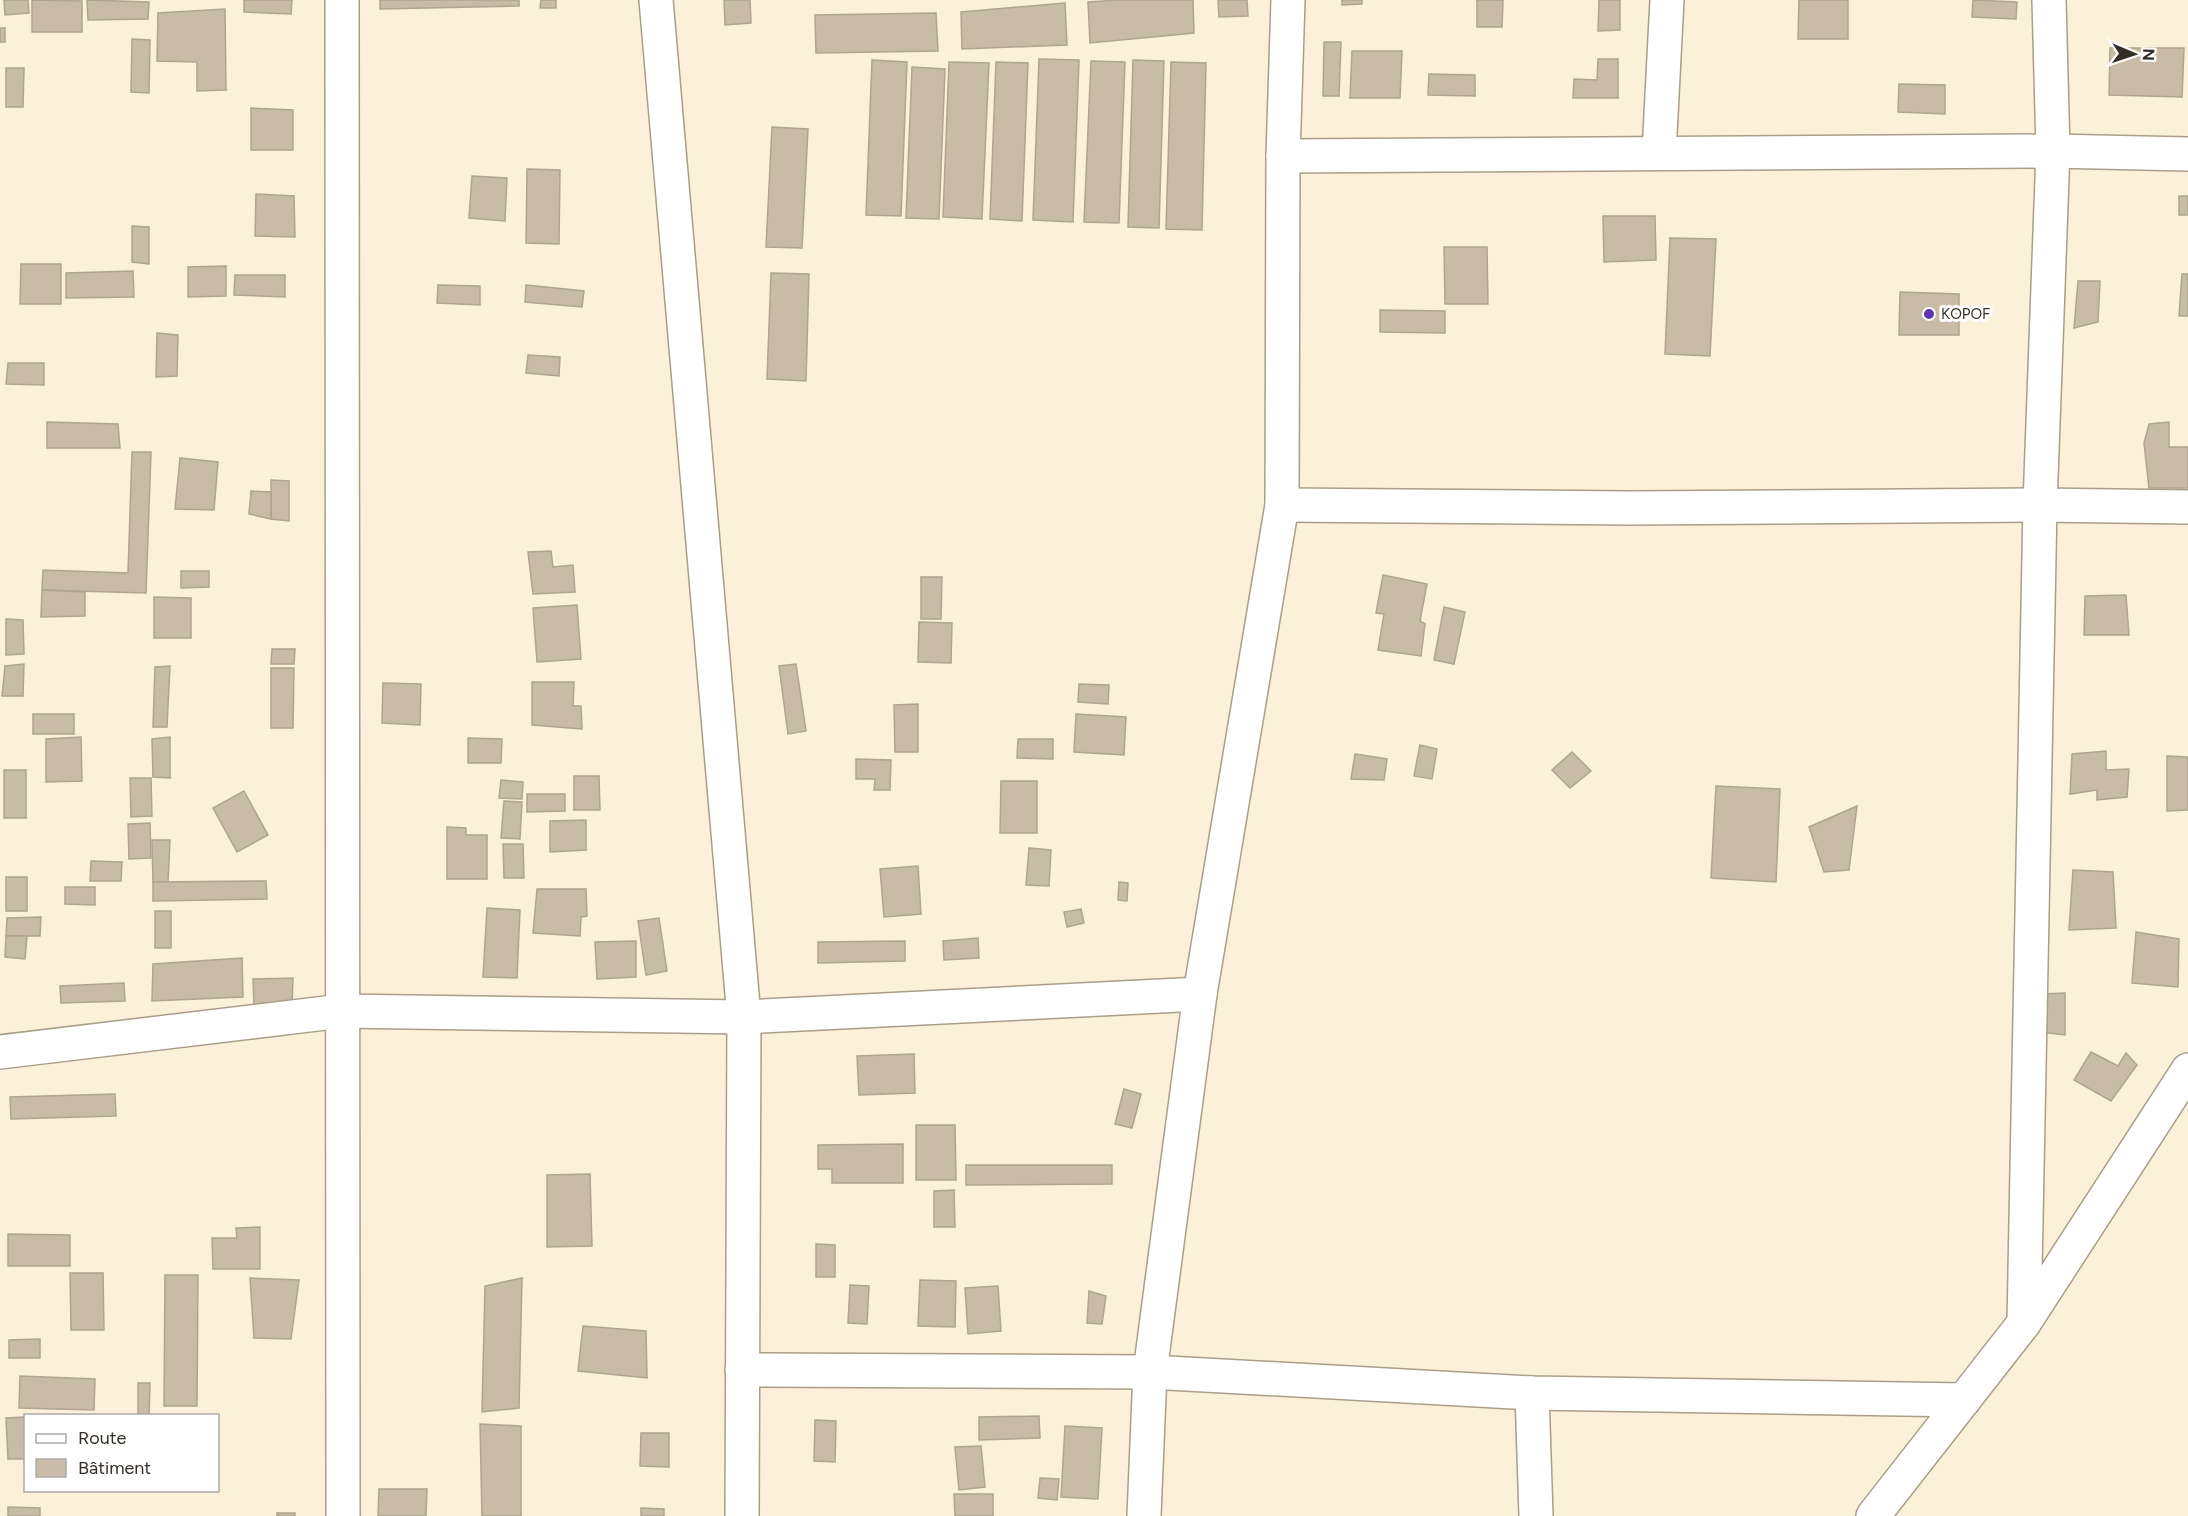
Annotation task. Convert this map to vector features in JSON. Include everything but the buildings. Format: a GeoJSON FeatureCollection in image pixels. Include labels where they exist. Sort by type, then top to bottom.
{"type":"FeatureCollection","features":[{"type":"Feature","properties":{"kind":"street"},"geometry":{"type":"LineString","coordinates":[[342,0],[343,1516]]}},
{"type":"Feature","properties":{"kind":"street"},"geometry":{"type":"LineString","coordinates":[[656,0],[744,1017],[742,1516]]}},
{"type":"Feature","properties":{"kind":"street"},"geometry":{"type":"LineString","coordinates":[[1144,1516],[1150,1372],[1200,994],[1282,505],[1283,156],[1288,0]]}},
{"type":"Feature","properties":{"kind":"street"},"geometry":{"type":"LineString","coordinates":[[1659,153],[1667,0]]}},
{"type":"Feature","properties":{"kind":"street"},"geometry":{"type":"LineString","coordinates":[[2024,1323],[2040,505],[2052,151],[2049,0]]}},
{"type":"Feature","properties":{"kind":"street"},"geometry":{"type":"LineString","coordinates":[[1283,156],[2052,151],[2188,154]]}},
{"type":"Feature","properties":{"kind":"street"},"geometry":{"type":"LineString","coordinates":[[1282,505],[1629,508],[2040,505],[2188,507]]}},
{"type":"Feature","properties":{"kind":"street"},"geometry":{"type":"LineString","coordinates":[[0,1052],[342,1011],[744,1017],[1200,994]]}},
{"type":"Feature","properties":{"kind":"street"},"geometry":{"type":"LineString","coordinates":[[1873,1516],[2024,1323],[2188,1070]]}},
{"type":"Feature","properties":{"kind":"street"},"geometry":{"type":"LineString","coordinates":[[742,1370],[1150,1372],[1532,1394],[1964,1400]]}},
{"type":"Feature","properties":{"kind":"street"},"geometry":{"type":"LineString","coordinates":[[1532,1394],[1536,1516]]}},
{"type":"Feature","properties":{"kind":"place","name":"KOPOF"},"geometry":{"type":"Point","coordinates":[1929,314]}}]}
